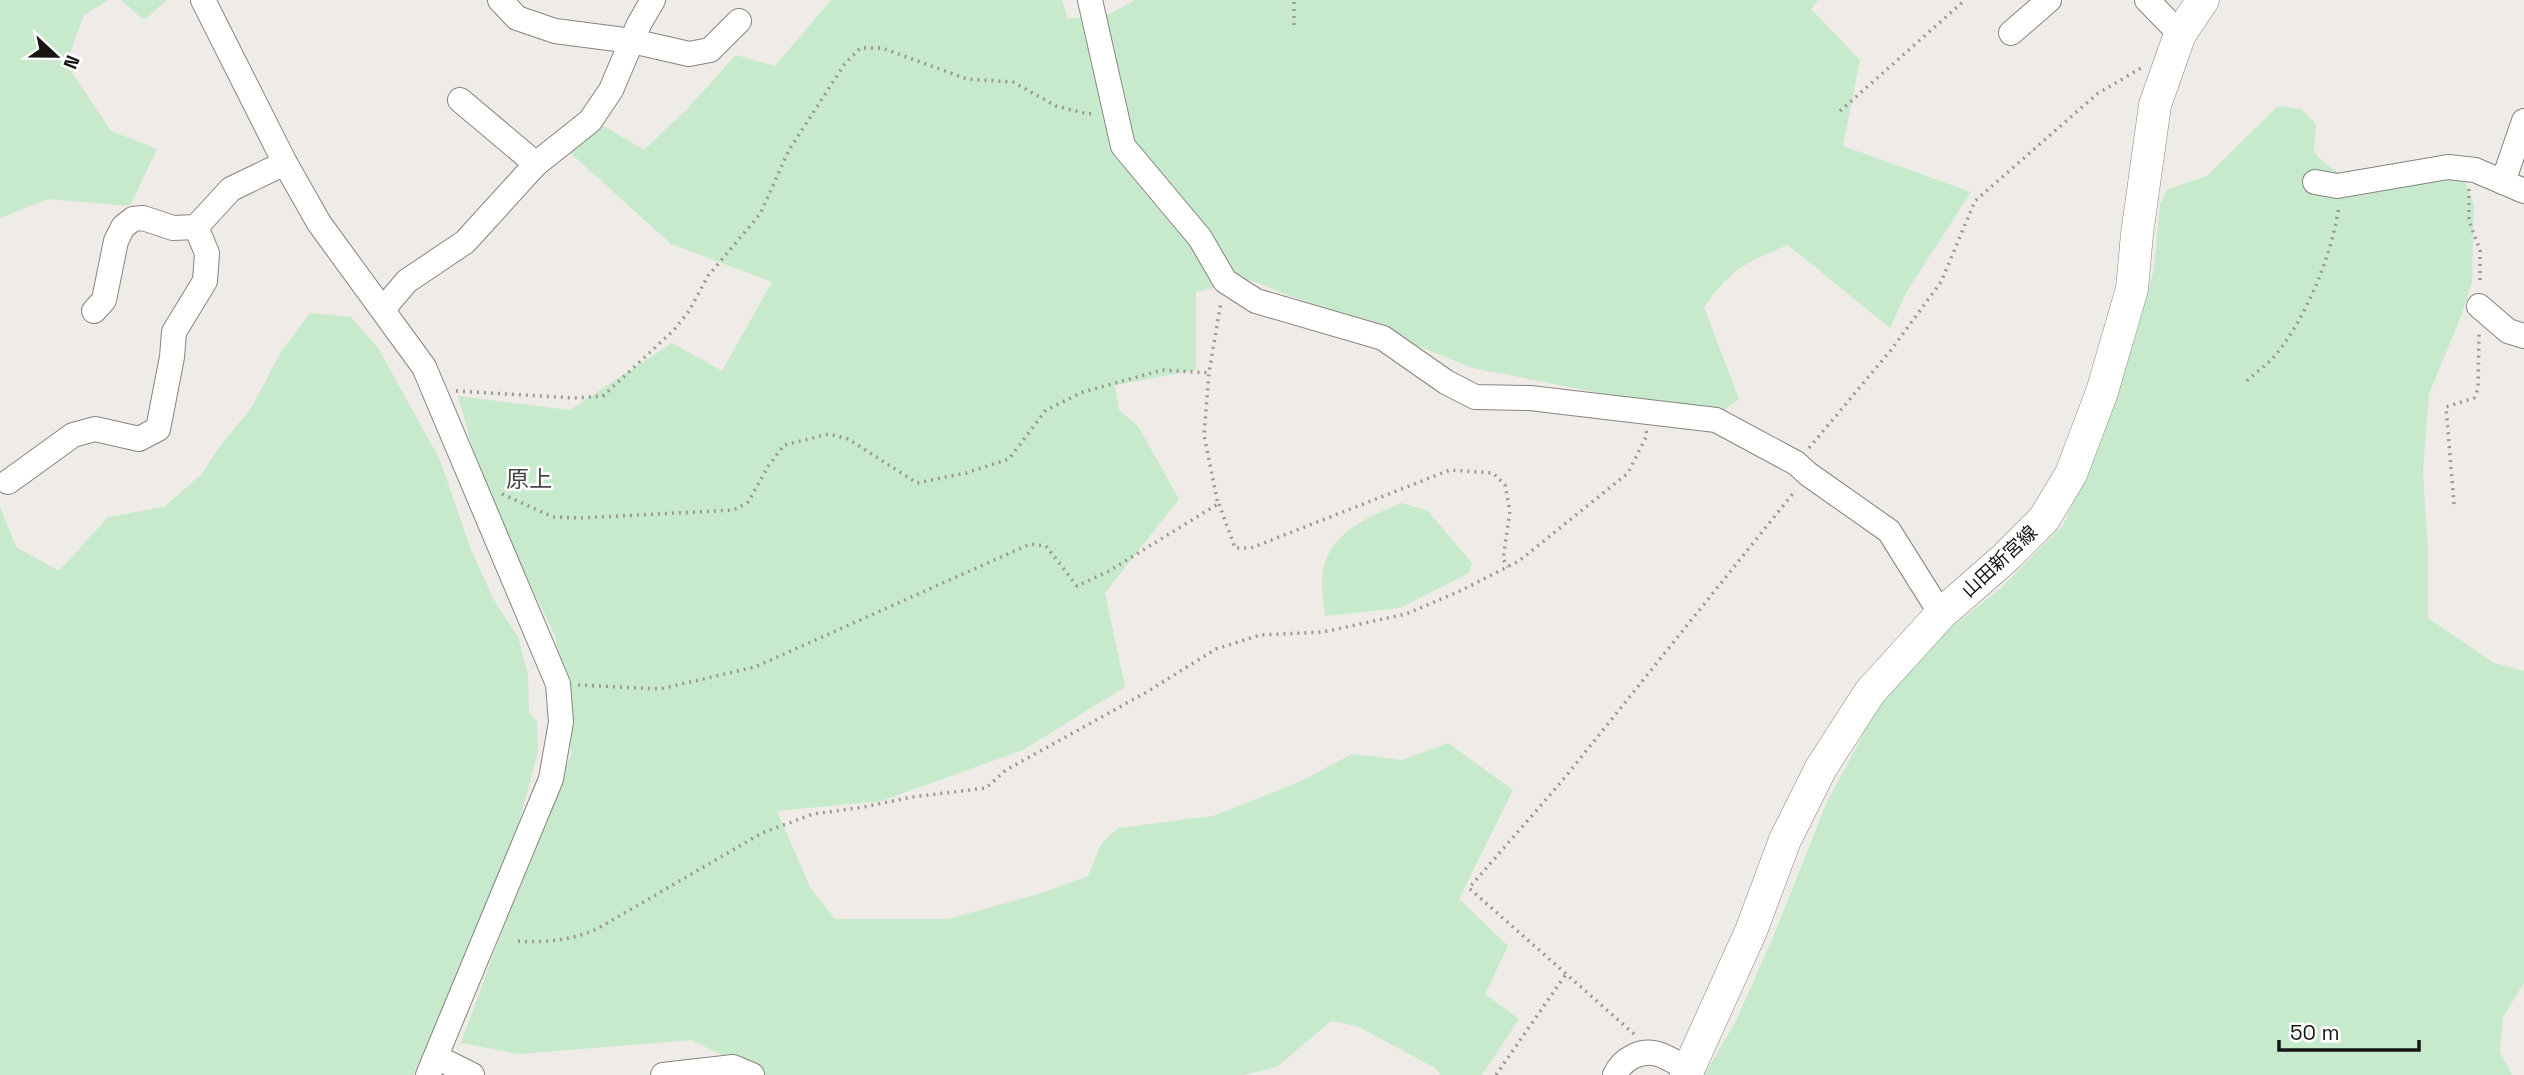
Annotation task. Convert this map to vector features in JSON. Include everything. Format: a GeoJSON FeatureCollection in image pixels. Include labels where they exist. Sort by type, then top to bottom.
{"type":"FeatureCollection","features":[{"type":"Feature","properties":{"kind":"main road","name":"山田新宮線"},"geometry":{"type":"LineString","coordinates":[[1688,1072],[1751,931],[1785,840],[1821,768],[1870,692],[1941,614],[2005,558],[2044,519],[2071,474],[2102,392],[2132,289],[2155,104],[2180,34],[2203,0]]}},
{"type":"Feature","properties":{"kind":"street"},"geometry":{"type":"LineString","coordinates":[[203,0],[285,163],[319,223],[424,367],[558,684],[561,722],[551,779],[432,1066],[472,1075]]}},
{"type":"Feature","properties":{"kind":"street"},"geometry":{"type":"LineString","coordinates":[[500,0],[517,18],[555,31],[632,41],[690,54],[710,50],[739,21]]}},
{"type":"Feature","properties":{"kind":"street"},"geometry":{"type":"LineString","coordinates":[[383,309],[407,281],[465,242],[536,164],[590,121],[611,90],[639,24],[653,0]]}},
{"type":"Feature","properties":{"kind":"street"},"geometry":{"type":"LineString","coordinates":[[1090,0],[1123,146],[1200,238],[1225,281],[1256,301],[1383,338],[1446,382],[1475,397],[1530,398],[1716,420],[1802,469],[1889,531],[1941,614]]}},
{"type":"Feature","properties":{"kind":"street"},"geometry":{"type":"LineString","coordinates":[[2011,33],[2049,0]]}},
{"type":"Feature","properties":{"kind":"street"},"geometry":{"type":"LineString","coordinates":[[2147,0],[2180,34]]}},
{"type":"Feature","properties":{"kind":"street"},"geometry":{"type":"LineString","coordinates":[[460,100],[536,164]]}},
{"type":"Feature","properties":{"kind":"street"},"geometry":{"type":"LineString","coordinates":[[2315,183],[2342,185],[2448,167],[2470,170],[2513,187],[2524,121]]}},
{"type":"Feature","properties":{"kind":"street"},"geometry":{"type":"LineString","coordinates":[[94,311],[104,300],[116,241],[123,227],[133,219],[143,218],[173,228],[196,227],[231,189],[285,163]]}},
{"type":"Feature","properties":{"kind":"street"},"geometry":{"type":"LineString","coordinates":[[8,482],[72,435],[95,429],[139,439],[158,429],[174,332],[205,281],[207,253],[196,227]]}},
{"type":"Feature","properties":{"kind":"street"},"geometry":{"type":"LineString","coordinates":[[2479,306],[2508,331],[2524,336]]}},
{"type":"Feature","properties":{"kind":"street"},"geometry":{"type":"LineString","coordinates":[[1615,1075],[1618,1067],[1634,1055],[1657,1053],[1688,1072]]}},
{"type":"Feature","properties":{"kind":"street"},"geometry":{"type":"LineString","coordinates":[[663,1075],[733,1068],[752,1075]]}},
{"type":"Feature","properties":{"kind":"path"},"geometry":{"type":"LineString","coordinates":[[1294,0],[1294,25]]}},
{"type":"Feature","properties":{"kind":"path"},"geometry":{"type":"LineString","coordinates":[[1840,111],[1965,0]]}},
{"type":"Feature","properties":{"kind":"path"},"geometry":{"type":"LineString","coordinates":[[435,392],[455,390],[574,398],[603,396],[674,330],[689,311],[708,276],[747,233],[760,214],[789,150],[845,65],[860,48],[882,48],[967,79],[1013,82],[1056,106],[1088,114],[1115,108]]}},
{"type":"Feature","properties":{"kind":"path"},"geometry":{"type":"LineString","coordinates":[[1657,1053],[1469,888],[1562,781],[1802,469],[1856,389],[1891,350],[1941,282],[1975,201],[2097,94],[2148,63],[2169,65]]}},
{"type":"Feature","properties":{"kind":"path"},"geometry":{"type":"LineString","coordinates":[[2454,504],[2446,407],[2474,398],[2478,388],[2480,250],[2469,221],[2470,170]]}},
{"type":"Feature","properties":{"kind":"path"},"geometry":{"type":"LineString","coordinates":[[2247,380],[2271,359],[2283,344],[2310,297],[2328,252],[2342,185]]}},
{"type":"Feature","properties":{"kind":"path"},"geometry":{"type":"LineString","coordinates":[[1225,281],[1209,373],[1204,435],[1219,504],[1235,548],[1251,548],[1450,470],[1493,473],[1505,485],[1510,511],[1503,559],[1508,567]]}},
{"type":"Feature","properties":{"kind":"path"},"geometry":{"type":"LineString","coordinates":[[478,495],[499,493],[553,517],[580,519],[734,510],[748,502],[784,445],[829,434],[848,439],[917,483],[966,473],[1009,458],[1046,410],[1083,392],[1162,370],[1209,373]]}},
{"type":"Feature","properties":{"kind":"path"},"geometry":{"type":"LineString","coordinates":[[518,941],[535,942],[577,937],[597,929],[762,833],[813,814],[986,788],[1006,770],[1216,649],[1260,635],[1322,632],[1406,614],[1508,567],[1519,561],[1628,472],[1647,435],[1645,413]]}},
{"type":"Feature","properties":{"kind":"path"},"geometry":{"type":"LineString","coordinates":[[558,684],[660,689],[755,667],[1030,544],[1046,546],[1077,586],[1109,571],[1219,504]]}},
{"type":"Feature","properties":{"kind":"path"},"geometry":{"type":"LineString","coordinates":[[1496,1075],[1566,974]]}},
{"type":"Feature","properties":{"kind":"green space"},"geometry":{"type":"Polygon","coordinates":[[[0,0],[108,0],[84,15],[66,64],[111,131],[157,149],[130,206],[48,199],[0,218],[0,0]]]}},
{"type":"Feature","properties":{"kind":"green space"},"geometry":{"type":"Polygon","coordinates":[[[121,0],[167,0],[144,20],[121,0]]]}},
{"type":"Feature","properties":{"kind":"green space"},"geometry":{"type":"Polygon","coordinates":[[[831,0],[1062,0],[1068,19],[1110,14],[1135,0],[1818,0],[1811,9],[1860,60],[1843,146],[1971,192],[1907,291],[1890,328],[1788,245],[1761,256],[1731,275],[1704,307],[1739,399],[1723,411],[1620,397],[1473,368],[1250,280],[1196,292],[1196,370],[1115,385],[1119,410],[1138,426],[1179,499],[1105,593],[1125,687],[1023,750],[881,801],[777,811],[810,887],[835,919],[948,919],[1039,894],[1088,876],[1101,844],[1118,828],[1213,816],[1299,782],[1352,754],[1402,760],[1448,743],[1513,790],[1459,899],[1508,946],[1485,994],[1519,1019],[1482,1075],[1441,1075],[1435,1068],[1357,1026],[1331,1021],[1277,1067],[1243,1075],[761,1075],[692,1040],[519,1054],[461,1043],[518,887],[571,755],[571,721],[555,636],[483,485],[458,396],[570,410],[672,343],[722,371],[772,282],[671,244],[567,150],[602,125],[644,150],[685,111],[736,55],[775,66],[831,0]]]}},
{"type":"Feature","properties":{"kind":"green space"},"geometry":{"type":"Polygon","coordinates":[[[2278,106],[2301,109],[2316,124],[2314,152],[2324,163],[2341,174],[2443,174],[2465,181],[2474,205],[2472,282],[2429,394],[2423,472],[2428,549],[2428,618],[2494,663],[2524,671],[2524,983],[2503,1017],[2500,1052],[2512,1075],[1704,1075],[1736,1021],[1826,804],[1883,697],[1936,640],[2001,588],[2063,525],[2102,438],[2133,345],[2154,269],[2160,204],[2168,189],[2207,176],[2278,106]]]}},
{"type":"Feature","properties":{"kind":"green space"},"geometry":{"type":"Polygon","coordinates":[[[310,313],[351,317],[378,348],[440,460],[471,550],[494,600],[518,637],[528,674],[529,713],[537,721],[538,752],[518,826],[464,961],[413,1075],[0,1075],[0,507],[16,547],[59,571],[108,517],[164,507],[202,474],[251,408],[281,352],[310,313]]]}},
{"type":"Feature","properties":{"kind":"green space"},"geometry":{"type":"Polygon","coordinates":[[[1402,503],[1428,511],[1472,563],[1469,573],[1400,608],[1325,616],[1322,583],[1329,553],[1348,531],[1374,515],[1402,503]]]}},
{"type":"Feature","properties":{"kind":"district","name":"原上"},"geometry":{"type":"Point","coordinates":[529,479]}}]}
